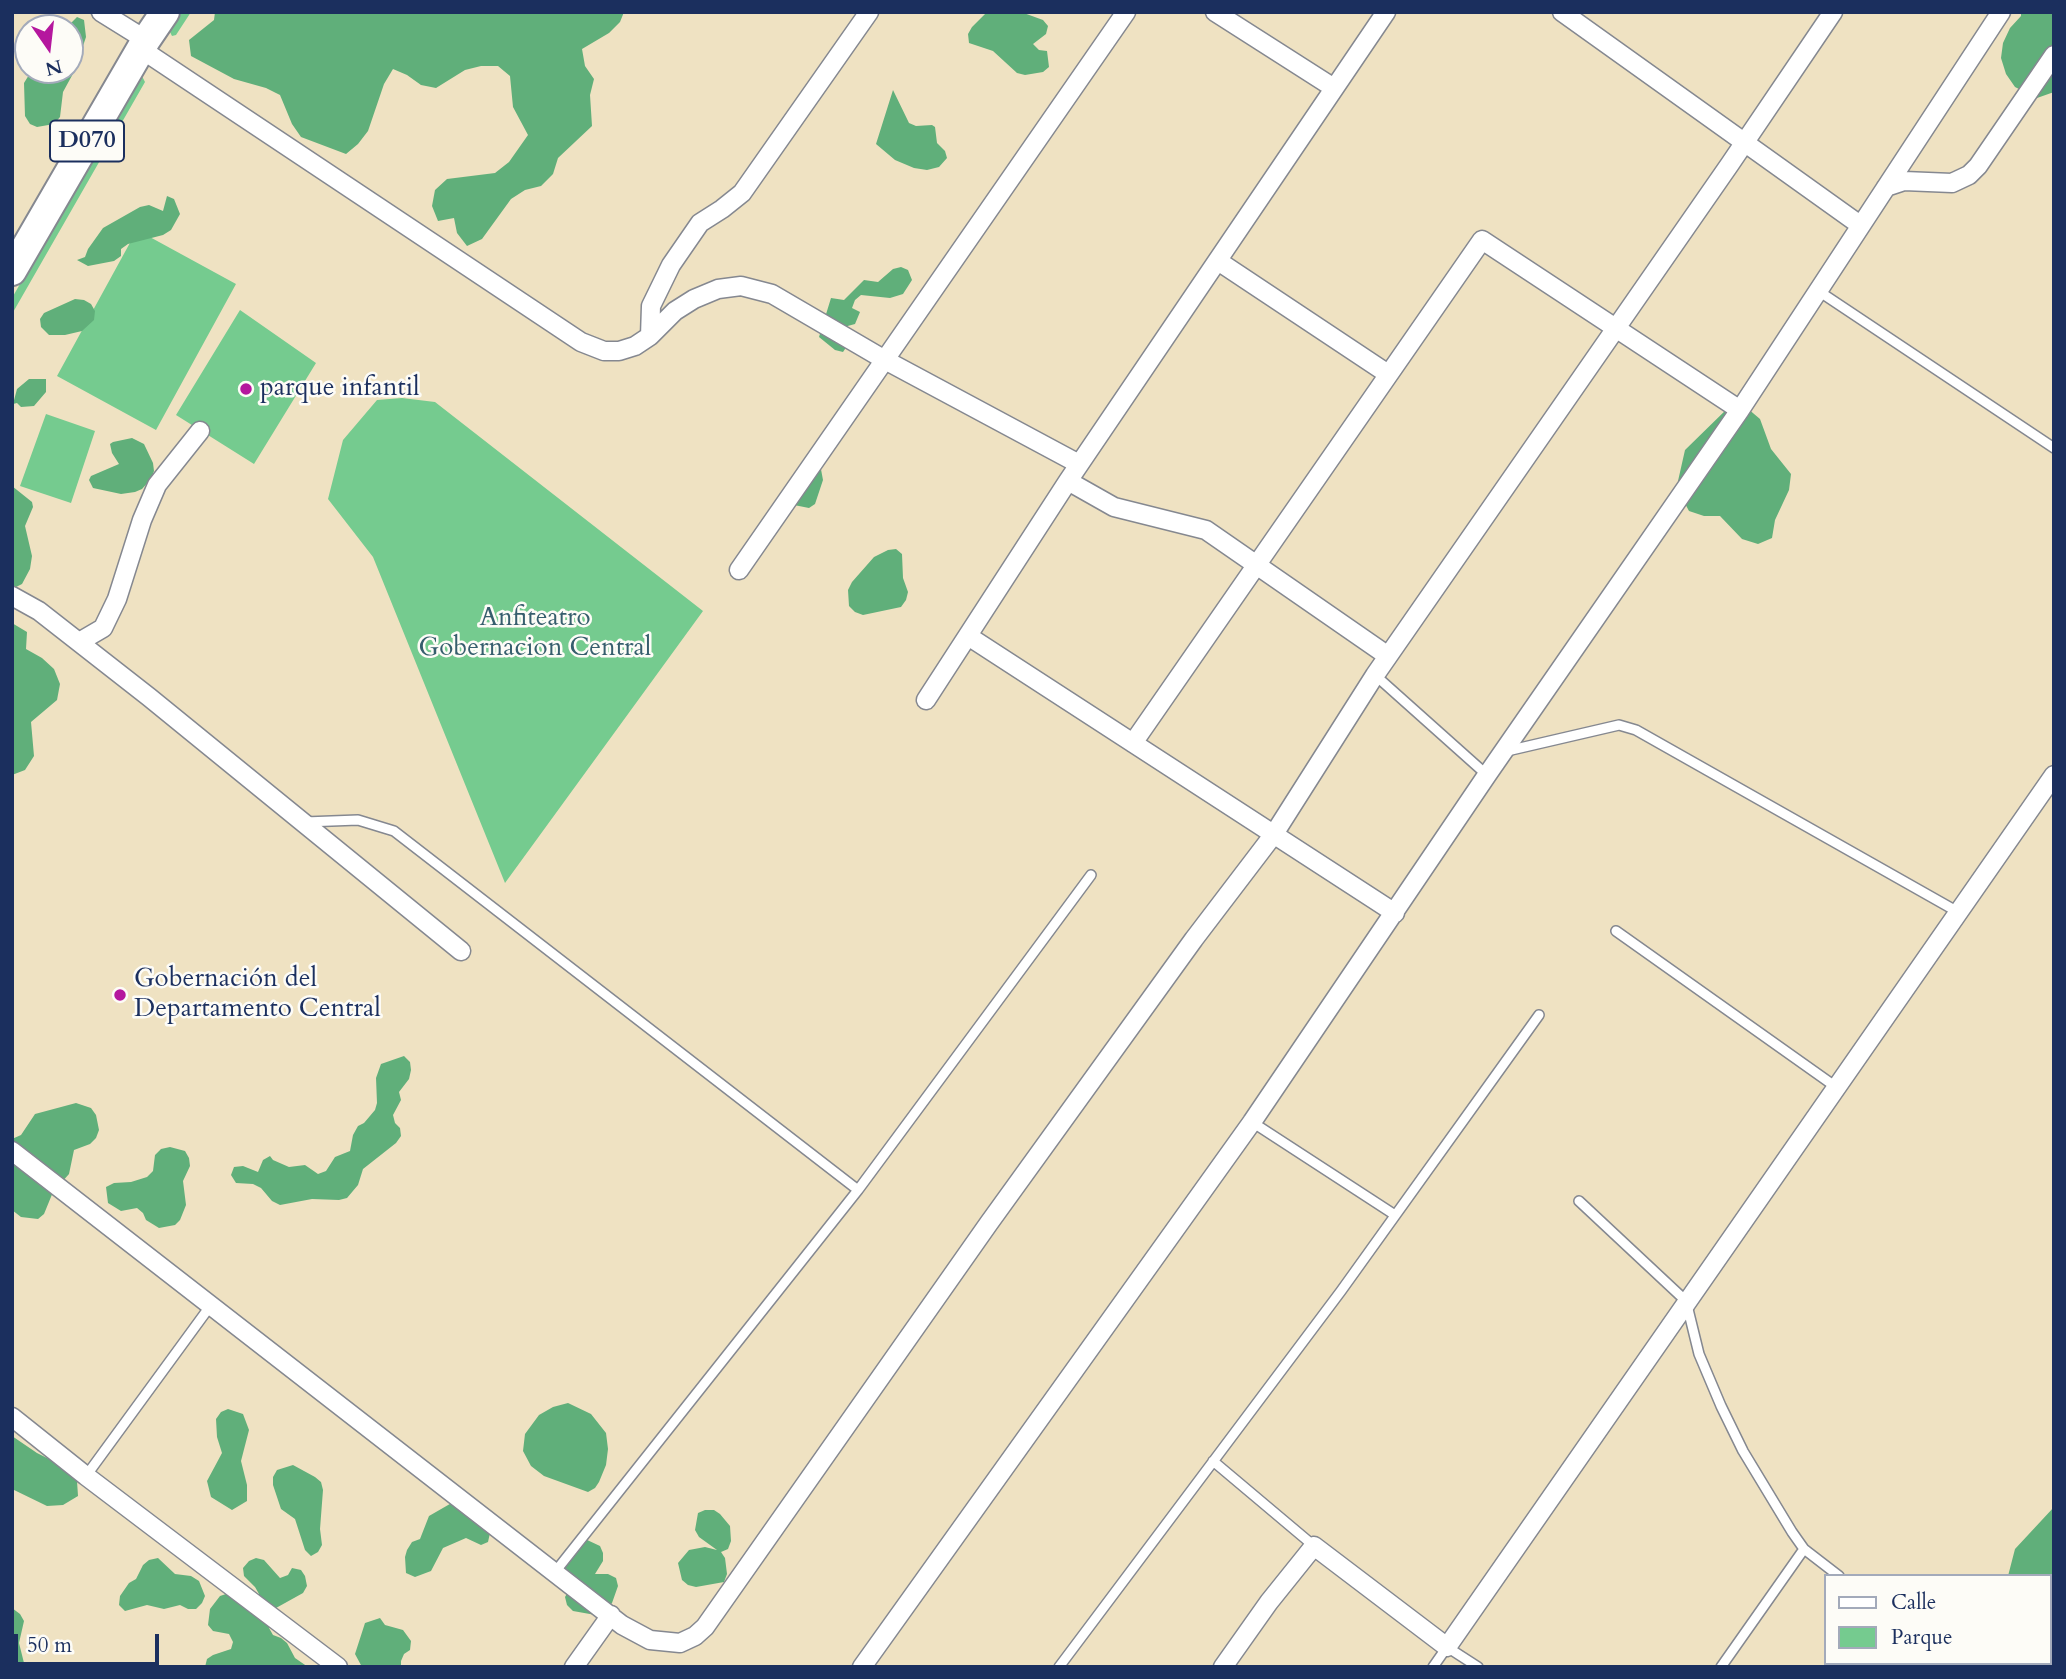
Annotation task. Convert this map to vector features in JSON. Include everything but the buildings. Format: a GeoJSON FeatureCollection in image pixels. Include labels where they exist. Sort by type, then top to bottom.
{"type":"FeatureCollection","features":[{"type":"Feature","properties":{"kind":"main road","name":"D070"},"geometry":{"type":"LineString","coordinates":[[12,271],[164,12]]}},
{"type":"Feature","properties":{"kind":"street"},"geometry":{"type":"LineString","coordinates":[[102,12],[143,45],[581,342],[604,351],[619,351],[635,346],[694,299],[718,289],[741,286],[772,294],[885,360],[1079,464]]}},
{"type":"Feature","properties":{"kind":"street"},"geometry":{"type":"LineString","coordinates":[[650,336],[651,306],[671,265],[700,223],[742,193],[869,12]]}},
{"type":"Feature","properties":{"kind":"street"},"geometry":{"type":"LineString","coordinates":[[739,570],[1126,12]]}},
{"type":"Feature","properties":{"kind":"street"},"geometry":{"type":"LineString","coordinates":[[1215,12],[1334,89]]}},
{"type":"Feature","properties":{"kind":"street"},"geometry":{"type":"LineString","coordinates":[[926,700],[1079,464],[1386,12]]}},
{"type":"Feature","properties":{"kind":"street"},"geometry":{"type":"LineString","coordinates":[[1562,12],[1860,225]]}},
{"type":"Feature","properties":{"kind":"street"},"geometry":{"type":"LineString","coordinates":[[12,1151],[611,1615],[650,1640],[680,1643],[695,1636],[705,1626],[989,1223],[1194,939],[1274,834],[1375,675],[1833,12]]}},
{"type":"Feature","properties":{"kind":"street"},"geometry":{"type":"LineString","coordinates":[[862,1667],[1252,1122],[1741,410],[2001,12]]}},
{"type":"Feature","properties":{"kind":"street"},"geometry":{"type":"LineString","coordinates":[[1886,187],[1904,181],[1952,183],[1969,174],[1978,166],[2054,55]]}},
{"type":"Feature","properties":{"kind":"street"},"geometry":{"type":"LineString","coordinates":[[1133,743],[1482,240],[1741,410]]}},
{"type":"Feature","properties":{"kind":"street"},"geometry":{"type":"LineString","coordinates":[[1218,261],[1388,374]]}},
{"type":"Feature","properties":{"kind":"street"},"geometry":{"type":"LineString","coordinates":[[79,642],[103,628],[117,598],[142,520],[157,485],[200,431]]}},
{"type":"Feature","properties":{"kind":"street"},"geometry":{"type":"LineString","coordinates":[[1068,481],[1114,507],[1206,530],[1388,656]]}},
{"type":"Feature","properties":{"kind":"street"},"geometry":{"type":"LineString","coordinates":[[12,596],[39,611],[79,642],[461,951]]}},
{"type":"Feature","properties":{"kind":"street"},"geometry":{"type":"LineString","coordinates":[[968,636],[1395,912]]}},
{"type":"Feature","properties":{"kind":"street"},"geometry":{"type":"LineString","coordinates":[[1223,1667],[1269,1602],[1314,1546],[1447,1647],[2054,775]]}},
{"type":"Feature","properties":{"kind":"street"},"geometry":{"type":"LineString","coordinates":[[12,1417],[338,1667]]}},
{"type":"Feature","properties":{"kind":"street"},"geometry":{"type":"LineString","coordinates":[[574,1667],[611,1615]]}},
{"type":"Feature","properties":{"kind":"lane"},"geometry":{"type":"LineString","coordinates":[[1820,292],[2054,448]]}},
{"type":"Feature","properties":{"kind":"lane"},"geometry":{"type":"LineString","coordinates":[[1375,675],[1488,775]]}},
{"type":"Feature","properties":{"kind":"lane"},"geometry":{"type":"LineString","coordinates":[[1506,751],[1619,725],[1636,730],[1958,912]]}},
{"type":"Feature","properties":{"kind":"lane"},"geometry":{"type":"LineString","coordinates":[[303,822],[358,821],[394,831],[858,1190]]}},
{"type":"Feature","properties":{"kind":"lane"},"geometry":{"type":"LineString","coordinates":[[555,1572],[858,1190],[1091,875]]}},
{"type":"Feature","properties":{"kind":"lane"},"geometry":{"type":"LineString","coordinates":[[1616,931],[1836,1087]]}},
{"type":"Feature","properties":{"kind":"lane"},"geometry":{"type":"LineString","coordinates":[[1059,1667],[1395,1215],[1539,1015]]}},
{"type":"Feature","properties":{"kind":"lane"},"geometry":{"type":"LineString","coordinates":[[1252,1122],[1395,1215]]}},
{"type":"Feature","properties":{"kind":"lane"},"geometry":{"type":"LineString","coordinates":[[1579,1201],[1686,1301],[1699,1354],[1721,1406],[1762,1484],[1804,1549],[1836,1574]]}},
{"type":"Feature","properties":{"kind":"lane"},"geometry":{"type":"LineString","coordinates":[[86,1476],[211,1305]]}},
{"type":"Feature","properties":{"kind":"lane"},"geometry":{"type":"LineString","coordinates":[[1213,1461],[1314,1546]]}},
{"type":"Feature","properties":{"kind":"lane"},"geometry":{"type":"LineString","coordinates":[[1721,1667],[1804,1549]]}},
{"type":"Feature","properties":{"kind":"lane"},"geometry":{"type":"LineString","coordinates":[[1433,1667],[1447,1647],[1478,1667]]}},
{"type":"Feature","properties":{"kind":"green space"},"geometry":{"type":"Polygon","coordinates":[[[181,12],[191,12],[176,35],[172,36],[169,30],[181,12]]]}},
{"type":"Feature","properties":{"kind":"green space"},"geometry":{"type":"Polygon","coordinates":[[[215,12],[624,12],[620,22],[609,33],[582,49],[585,66],[594,79],[590,95],[592,126],[558,158],[553,174],[541,186],[525,190],[511,199],[482,239],[467,246],[457,233],[454,218],[438,221],[432,206],[435,190],[447,179],[495,173],[509,162],[528,135],[513,107],[510,76],[498,66],[481,66],[465,70],[436,88],[421,85],[393,69],[384,84],[368,131],[346,154],[301,137],[292,124],[280,95],[234,79],[191,56],[189,40],[214,20],[215,12]]]}},
{"type":"Feature","properties":{"kind":"green space"},"geometry":{"type":"Polygon","coordinates":[[[987,12],[1021,12],[1043,20],[1048,26],[1046,34],[1033,44],[1039,50],[1047,51],[1049,67],[1043,72],[1025,75],[1017,73],[993,51],[969,43],[968,34],[972,27],[987,12]]]}},
{"type":"Feature","properties":{"kind":"green space"},"geometry":{"type":"Polygon","coordinates":[[[2021,12],[2054,12],[2054,92],[2037,98],[2015,87],[2006,74],[2001,58],[2003,43],[2021,12]]]}},
{"type":"Feature","properties":{"kind":"green space"},"geometry":{"type":"Polygon","coordinates":[[[142,76],[145,82],[12,314],[12,298],[138,77],[142,76]]]}},
{"type":"Feature","properties":{"kind":"green space"},"geometry":{"type":"Polygon","coordinates":[[[24,84],[67,84],[63,92],[60,117],[54,124],[37,127],[30,124],[25,116],[24,84]]]}},
{"type":"Feature","properties":{"kind":"green space"},"geometry":{"type":"Polygon","coordinates":[[[893,90],[909,123],[935,127],[937,143],[945,151],[947,158],[939,167],[927,170],[914,168],[895,160],[876,144],[893,90]]]}},
{"type":"Feature","properties":{"kind":"green space"},"geometry":{"type":"Polygon","coordinates":[[[167,196],[174,199],[180,214],[171,230],[163,235],[128,244],[121,249],[121,256],[114,261],[88,266],[77,260],[85,257],[103,228],[140,207],[149,205],[163,211],[167,196]]]}},
{"type":"Feature","properties":{"kind":"green space"},"geometry":{"type":"Polygon","coordinates":[[[137,230],[236,284],[156,430],[57,376],[137,230]]]}},
{"type":"Feature","properties":{"kind":"green space"},"geometry":{"type":"Polygon","coordinates":[[[901,267],[908,270],[912,280],[903,294],[890,298],[861,295],[855,300],[852,308],[860,312],[855,324],[844,327],[847,346],[843,352],[835,350],[819,337],[831,298],[844,300],[864,280],[878,282],[893,269],[901,267]]]}},
{"type":"Feature","properties":{"kind":"green space"},"geometry":{"type":"Polygon","coordinates":[[[75,299],[91,304],[95,311],[94,320],[82,331],[49,335],[41,327],[40,319],[44,313],[75,299]]]}},
{"type":"Feature","properties":{"kind":"green space","name":"parque infantil"},"geometry":{"type":"Polygon","coordinates":[[[240,310],[316,363],[254,464],[176,415],[240,310]]]}},
{"type":"Feature","properties":{"kind":"green space"},"geometry":{"type":"Polygon","coordinates":[[[29,379],[46,379],[46,392],[34,406],[21,407],[17,403],[13,404],[17,389],[29,379]]]}},
{"type":"Feature","properties":{"kind":"green space","name":"Anfiteatro Gobernacion Central"},"geometry":{"type":"Polygon","coordinates":[[[402,398],[435,402],[703,611],[505,883],[373,557],[328,499],[343,440],[377,400],[402,398]]]}},
{"type":"Feature","properties":{"kind":"green space"},"geometry":{"type":"Polygon","coordinates":[[[1731,405],[1747,408],[1760,419],[1771,449],[1791,474],[1789,490],[1775,520],[1772,538],[1758,544],[1742,539],[1720,516],[1704,516],[1689,511],[1681,496],[1678,481],[1685,450],[1731,405]]]}},
{"type":"Feature","properties":{"kind":"green space"},"geometry":{"type":"Polygon","coordinates":[[[46,414],[95,431],[71,503],[20,486],[46,414]]]}},
{"type":"Feature","properties":{"kind":"green space"},"geometry":{"type":"Polygon","coordinates":[[[132,438],[144,444],[153,463],[151,479],[135,492],[121,494],[93,488],[89,480],[91,476],[119,464],[110,444],[132,438]]]}},
{"type":"Feature","properties":{"kind":"green space"},"geometry":{"type":"Polygon","coordinates":[[[820,464],[823,480],[815,504],[809,508],[794,505],[790,498],[788,482],[797,470],[804,466],[820,464]]]}},
{"type":"Feature","properties":{"kind":"green space"},"geometry":{"type":"Polygon","coordinates":[[[12,486],[32,502],[33,507],[25,526],[32,556],[30,569],[22,584],[12,589],[12,486]]]}},
{"type":"Feature","properties":{"kind":"green space"},"geometry":{"type":"Polygon","coordinates":[[[896,549],[902,554],[903,578],[908,592],[906,600],[901,607],[863,615],[855,612],[849,606],[848,590],[852,582],[874,557],[896,549]]]}},
{"type":"Feature","properties":{"kind":"green space"},"geometry":{"type":"Polygon","coordinates":[[[12,623],[27,632],[26,649],[54,669],[60,684],[57,700],[31,722],[34,756],[25,770],[12,775],[12,623]]]}},
{"type":"Feature","properties":{"kind":"green space"},"geometry":{"type":"Polygon","coordinates":[[[404,1056],[410,1062],[411,1070],[409,1079],[399,1092],[401,1100],[393,1115],[401,1136],[363,1169],[358,1185],[347,1198],[312,1199],[280,1205],[253,1184],[236,1183],[231,1175],[234,1167],[243,1166],[258,1172],[263,1160],[270,1156],[289,1167],[305,1165],[318,1174],[326,1171],[335,1157],[350,1151],[358,1126],[375,1110],[376,1078],[381,1064],[404,1056]]]}},
{"type":"Feature","properties":{"kind":"green space"},"geometry":{"type":"Polygon","coordinates":[[[76,1103],[91,1108],[96,1115],[99,1130],[96,1138],[90,1144],[74,1150],[69,1174],[53,1192],[44,1214],[38,1219],[21,1217],[12,1210],[12,1139],[21,1135],[35,1114],[76,1103]]]}},
{"type":"Feature","properties":{"kind":"green space"},"geometry":{"type":"Polygon","coordinates":[[[170,1147],[185,1151],[190,1166],[183,1181],[186,1205],[175,1225],[159,1228],[146,1220],[137,1208],[121,1211],[108,1203],[106,1187],[147,1177],[153,1171],[155,1155],[161,1149],[170,1147]]]}},
{"type":"Feature","properties":{"kind":"green space"},"geometry":{"type":"Polygon","coordinates":[[[568,1403],[591,1414],[606,1433],[606,1465],[595,1488],[588,1492],[544,1476],[531,1466],[523,1451],[525,1434],[539,1415],[568,1403]]]}},
{"type":"Feature","properties":{"kind":"green space"},"geometry":{"type":"Polygon","coordinates":[[[228,1409],[243,1414],[249,1430],[241,1461],[247,1485],[247,1501],[232,1510],[211,1497],[207,1481],[222,1453],[217,1437],[216,1419],[221,1412],[228,1409]]]}},
{"type":"Feature","properties":{"kind":"green space"},"geometry":{"type":"Polygon","coordinates":[[[12,1436],[37,1453],[67,1468],[77,1481],[78,1496],[63,1505],[47,1506],[12,1489],[12,1436]]]}},
{"type":"Feature","properties":{"kind":"green space"},"geometry":{"type":"Polygon","coordinates":[[[293,1465],[321,1482],[323,1490],[320,1529],[322,1545],[318,1552],[311,1556],[305,1550],[295,1519],[281,1509],[273,1485],[277,1470],[293,1465]]]}},
{"type":"Feature","properties":{"kind":"green space"},"geometry":{"type":"Polygon","coordinates":[[[462,1497],[490,1533],[488,1542],[481,1545],[466,1538],[443,1548],[431,1571],[415,1577],[406,1573],[407,1550],[412,1542],[420,1539],[429,1516],[462,1497]]]}},
{"type":"Feature","properties":{"kind":"green space"},"geometry":{"type":"Polygon","coordinates":[[[2054,1507],[2054,1606],[2052,1574],[2009,1574],[2015,1549],[2054,1507]]]}},
{"type":"Feature","properties":{"kind":"green space"},"geometry":{"type":"Polygon","coordinates":[[[714,1510],[720,1514],[730,1526],[731,1541],[728,1549],[721,1552],[725,1558],[727,1574],[724,1582],[696,1587],[682,1580],[678,1563],[689,1550],[705,1547],[717,1550],[699,1537],[695,1530],[698,1513],[714,1510]]]}},
{"type":"Feature","properties":{"kind":"green space"},"geometry":{"type":"Polygon","coordinates":[[[585,1539],[600,1546],[603,1553],[603,1561],[595,1574],[608,1574],[616,1578],[618,1586],[612,1603],[601,1616],[573,1611],[567,1605],[565,1597],[573,1583],[580,1580],[566,1574],[563,1558],[565,1550],[571,1544],[585,1539]]]}},
{"type":"Feature","properties":{"kind":"green space"},"geometry":{"type":"Polygon","coordinates":[[[158,1558],[175,1574],[191,1576],[199,1581],[205,1596],[196,1609],[180,1605],[164,1609],[147,1605],[125,1611],[119,1605],[120,1596],[129,1583],[136,1579],[143,1565],[158,1558]]]}},
{"type":"Feature","properties":{"kind":"green space"},"geometry":{"type":"Polygon","coordinates":[[[256,1558],[264,1560],[280,1578],[288,1575],[292,1568],[301,1570],[305,1576],[307,1586],[303,1593],[276,1608],[270,1613],[268,1621],[273,1635],[287,1643],[295,1658],[308,1667],[205,1667],[207,1659],[231,1649],[233,1642],[229,1634],[213,1631],[208,1625],[210,1609],[220,1596],[229,1593],[253,1599],[259,1594],[244,1576],[243,1568],[256,1558]]]}},
{"type":"Feature","properties":{"kind":"green space"},"geometry":{"type":"Polygon","coordinates":[[[12,1608],[24,1621],[19,1643],[25,1667],[12,1667],[12,1608]]]}},
{"type":"Feature","properties":{"kind":"green space"},"geometry":{"type":"Polygon","coordinates":[[[380,1618],[385,1625],[403,1630],[411,1641],[410,1650],[404,1654],[401,1667],[362,1667],[355,1654],[365,1623],[380,1618]]]}},
{"type":"Feature","properties":{"kind":"place","name":"parque infantil"},"geometry":{"type":"Point","coordinates":[246,389]}},
{"type":"Feature","properties":{"kind":"place","name":"Gobernación del Departamento Central"},"geometry":{"type":"Point","coordinates":[120,995]}}]}
